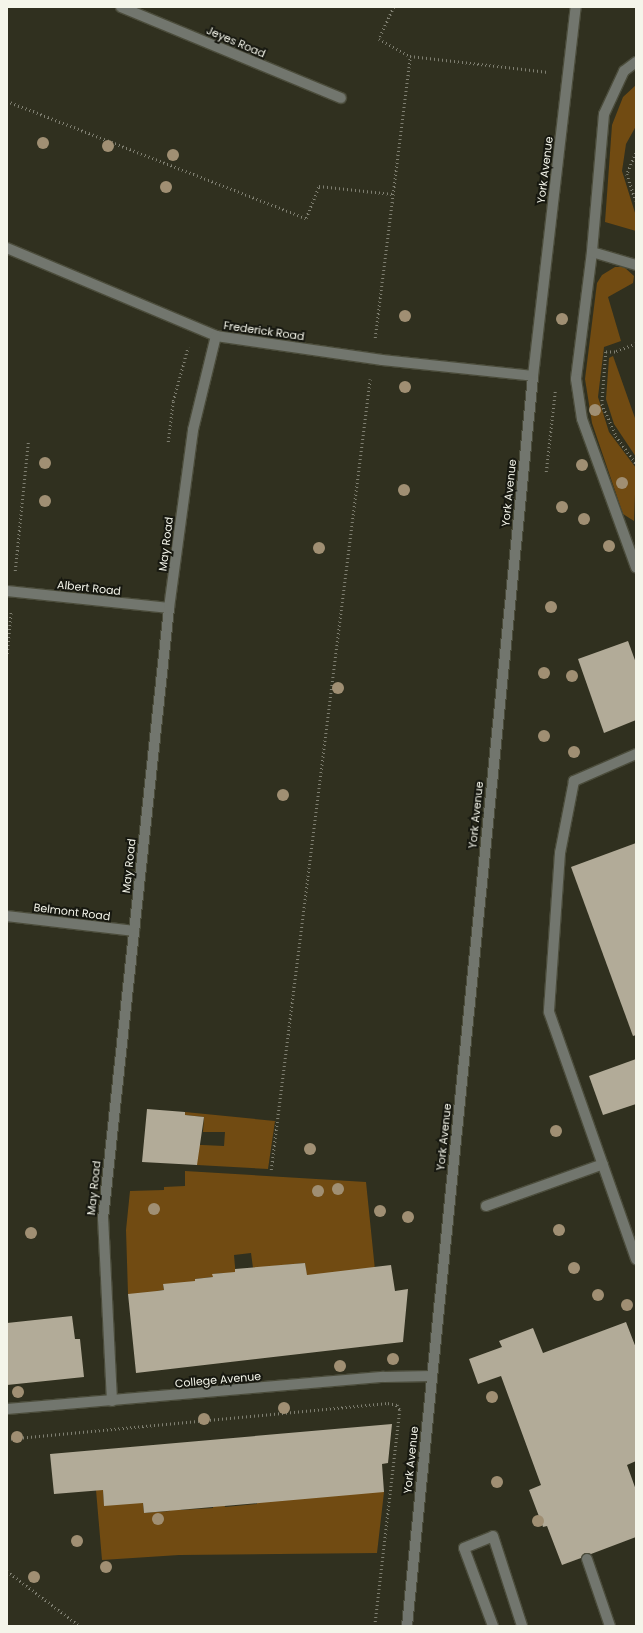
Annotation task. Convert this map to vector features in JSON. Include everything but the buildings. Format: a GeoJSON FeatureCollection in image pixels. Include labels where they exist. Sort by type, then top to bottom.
{"type":"FeatureCollection","features":[{"type":"Feature","properties":{"kind":"street","name":"Jeyes Road"},"geometry":{"type":"LineString","coordinates":[[121,7],[341,98]]}},
{"type":"Feature","properties":{"kind":"street","name":"York Avenue"},"geometry":{"type":"LineString","coordinates":[[407,1626],[533,376],[576,7]]}},
{"type":"Feature","properties":{"kind":"street"},"geometry":{"type":"LineString","coordinates":[[636,62],[624,71],[604,114],[592,252],[576,379],[582,419],[636,565]]}},
{"type":"Feature","properties":{"kind":"street","name":"Frederick Road"},"geometry":{"type":"LineString","coordinates":[[7,248],[216,336],[373,359],[533,376]]}},
{"type":"Feature","properties":{"kind":"street"},"geometry":{"type":"LineString","coordinates":[[592,252],[636,265]]}},
{"type":"Feature","properties":{"kind":"street","name":"May Road"},"geometry":{"type":"LineString","coordinates":[[112,1401],[103,1219],[169,608],[193,430],[216,336]]}},
{"type":"Feature","properties":{"kind":"street","name":"Albert Road"},"geometry":{"type":"LineString","coordinates":[[10,591],[169,608]]}},
{"type":"Feature","properties":{"kind":"street"},"geometry":{"type":"LineString","coordinates":[[636,754],[574,781],[560,852],[549,1012],[636,1259]]}},
{"type":"Feature","properties":{"kind":"street","name":"Belmont Road"},"geometry":{"type":"LineString","coordinates":[[7,916],[134,931]]}},
{"type":"Feature","properties":{"kind":"street"},"geometry":{"type":"LineString","coordinates":[[486,1206],[603,1164]]}},
{"type":"Feature","properties":{"kind":"street","name":"College Avenue"},"geometry":{"type":"LineString","coordinates":[[7,1409],[384,1377],[431,1376]]}},
{"type":"Feature","properties":{"kind":"street"},"geometry":{"type":"LineString","coordinates":[[493,1626],[464,1548],[493,1536],[522,1626]]}},
{"type":"Feature","properties":{"kind":"street"},"geometry":{"type":"LineString","coordinates":[[587,1559],[610,1626]]}},
{"type":"Feature","properties":{"kind":"path"},"geometry":{"type":"LineString","coordinates":[[394,7],[379,39],[410,56],[568,75]]}},
{"type":"Feature","properties":{"kind":"path"},"geometry":{"type":"LineString","coordinates":[[375,340],[410,56]]}},
{"type":"Feature","properties":{"kind":"path"},"geometry":{"type":"LineString","coordinates":[[548,80],[549,65]]}},
{"type":"Feature","properties":{"kind":"path"},"geometry":{"type":"LineString","coordinates":[[7,101],[306,218],[319,186],[393,194]]}},
{"type":"Feature","properties":{"kind":"path"},"geometry":{"type":"LineString","coordinates":[[636,153],[627,174],[636,201]]}},
{"type":"Feature","properties":{"kind":"path"},"geometry":{"type":"LineString","coordinates":[[367,339],[383,341]]}},
{"type":"Feature","properties":{"kind":"path"},"geometry":{"type":"LineString","coordinates":[[168,447],[173,401],[189,342]]}},
{"type":"Feature","properties":{"kind":"path"},"geometry":{"type":"LineString","coordinates":[[636,344],[615,352],[606,352],[602,404],[616,436],[636,464]]}},
{"type":"Feature","properties":{"kind":"path"},"geometry":{"type":"LineString","coordinates":[[271,1170],[373,359]]}},
{"type":"Feature","properties":{"kind":"path"},"geometry":{"type":"LineString","coordinates":[[7,654],[10,591],[16,570],[28,442]]}},
{"type":"Feature","properties":{"kind":"path"},"geometry":{"type":"LineString","coordinates":[[9,570],[23,571]]}},
{"type":"Feature","properties":{"kind":"path"},"geometry":{"type":"LineString","coordinates":[[7,1439],[388,1403],[397,1405],[400,1410],[375,1626]]}},
{"type":"Feature","properties":{"kind":"path"},"geometry":{"type":"LineString","coordinates":[[7,1571],[80,1626]]}},
{"type":"Feature","properties":{"kind":"shaded area"},"geometry":{"type":"Polygon","coordinates":[[[636,85],[636,126],[626,144],[622,171],[636,216],[636,231],[605,222],[612,125],[623,97],[636,85]]]}},
{"type":"Feature","properties":{"kind":"shaded area"},"geometry":{"type":"Polygon","coordinates":[[[615,267],[624,267],[634,276],[633,283],[608,297],[621,341],[604,347],[598,397],[609,432],[636,468],[634,521],[623,514],[592,423],[585,379],[597,283],[602,275],[615,267]]]}},
{"type":"Feature","properties":{"kind":"shaded area"},"geometry":{"type":"Polygon","coordinates":[[[613,356],[636,421],[636,457],[614,424],[606,399],[609,358],[613,356]]]}},
{"type":"Feature","properties":{"kind":"shaded area"},"geometry":{"type":"Polygon","coordinates":[[[185,1112],[275,1121],[268,1169],[197,1165],[181,1144],[224,1146],[225,1132],[203,1132],[204,1117],[185,1115],[185,1112]]]}},
{"type":"Feature","properties":{"kind":"shaded area"},"geometry":{"type":"Polygon","coordinates":[[[185,1171],[366,1182],[375,1270],[310,1303],[305,1263],[253,1268],[251,1253],[234,1255],[239,1312],[225,1273],[213,1274],[213,1277],[195,1279],[196,1289],[163,1284],[164,1290],[157,1291],[159,1321],[128,1294],[126,1230],[130,1191],[164,1190],[164,1187],[185,1186],[185,1171]]]}},
{"type":"Feature","properties":{"kind":"shaded area"},"geometry":{"type":"Polygon","coordinates":[[[253,1463],[384,1492],[377,1553],[179,1555],[102,1560],[96,1490],[103,1490],[104,1505],[141,1487],[144,1513],[170,1511],[168,1484],[178,1483],[181,1510],[213,1508],[211,1480],[222,1479],[225,1507],[257,1504],[253,1463]]]}}]}
